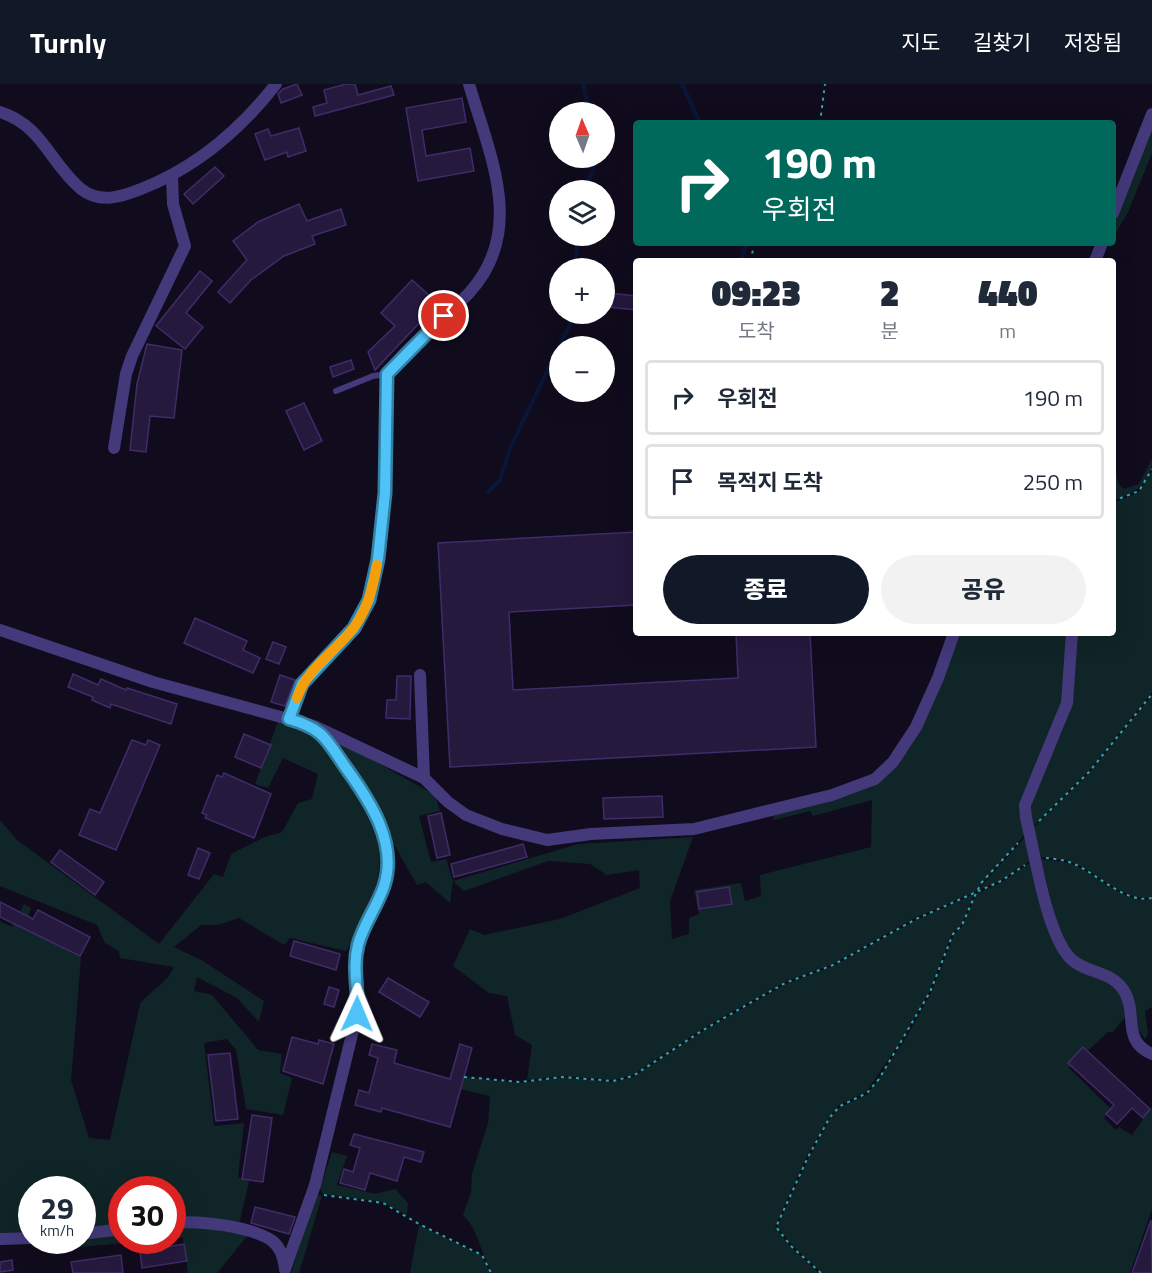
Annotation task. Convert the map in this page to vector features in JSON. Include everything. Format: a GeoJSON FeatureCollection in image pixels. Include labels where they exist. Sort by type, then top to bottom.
{"type":"FeatureCollection","features":[{"type":"Feature","properties":{"kind":"street"},"geometry":{"type":"LineString","coordinates":[[0,112],[31,128],[82,190],[102,198],[124,196],[172,176],[234,130],[276,84]]}},
{"type":"Feature","properties":{"kind":"street"},"geometry":{"type":"LineString","coordinates":[[289,719],[302,684],[354,628],[369,600],[378,559],[385,493],[387,374],[484,276],[497,246],[500,211],[492,153],[469,84]]}},
{"type":"Feature","properties":{"kind":"street"},"geometry":{"type":"LineString","coordinates":[[1116,205],[1152,114]]}},
{"type":"Feature","properties":{"kind":"street"},"geometry":{"type":"LineString","coordinates":[[114,448],[126,374],[132,356],[185,246],[174,204],[172,176]]}},
{"type":"Feature","properties":{"kind":"street"},"geometry":{"type":"LineString","coordinates":[[0,630],[153,682],[314,726],[424,778],[448,802],[466,815],[502,829],[547,840],[591,834],[694,829],[832,795],[874,779],[897,757],[926,705],[953,636]]}},
{"type":"Feature","properties":{"kind":"street"},"geometry":{"type":"LineString","coordinates":[[1072,636],[1067,703],[1025,805],[1029,830],[1053,928],[1062,949],[1078,964],[1118,983],[1128,1000],[1133,1038],[1140,1047],[1152,1054]]}},
{"type":"Feature","properties":{"kind":"street"},"geometry":{"type":"LineString","coordinates":[[420,675],[424,778]]}},
{"type":"Feature","properties":{"kind":"street"},"geometry":{"type":"LineString","coordinates":[[285,1271],[315,1185],[357,1014],[359,994],[355,964],[358,945],[384,885],[387,867],[383,838],[374,808],[314,726]]}},
{"type":"Feature","properties":{"kind":"street"},"geometry":{"type":"LineString","coordinates":[[186,1224],[213,1225],[262,1236],[273,1241],[284,1258],[285,1271]]}},
{"type":"Feature","properties":{"kind":"street"},"geometry":{"type":"LineString","coordinates":[[0,1239],[18,1238]]}},
{"type":"Feature","properties":{"kind":"lane"},"geometry":{"type":"LineString","coordinates":[[336,391],[373,375],[387,374]]}},
{"type":"Feature","properties":{"kind":"path"},"geometry":{"type":"LineString","coordinates":[[820,120],[825,84]]}},
{"type":"Feature","properties":{"kind":"path"},"geometry":{"type":"LineString","coordinates":[[1116,500],[1139,491],[1152,469]]}},
{"type":"Feature","properties":{"kind":"path"},"geometry":{"type":"LineString","coordinates":[[821,1273],[791,1246],[776,1227],[808,1157],[830,1117],[840,1106],[867,1093],[903,1040],[930,992],[953,934],[962,925],[975,893],[987,876],[1029,830],[1089,772],[1152,693]]}},
{"type":"Feature","properties":{"kind":"path"},"geometry":{"type":"LineString","coordinates":[[464,1077],[520,1082],[579,1076],[613,1081],[633,1076],[703,1030],[785,983],[833,965],[916,919],[1001,881],[1036,857],[1073,863],[1128,895],[1143,900],[1152,898]]}},
{"type":"Feature","properties":{"kind":"path"},"geometry":{"type":"LineString","coordinates":[[315,1185],[323,1195],[382,1203],[482,1255],[491,1273]]}},
{"type":"Feature","properties":{"kind":"green space"},"geometry":{"type":"Polygon","coordinates":[[[1152,122],[1152,153],[1128,212],[1116,233],[1116,217],[1152,122]]]}},
{"type":"Feature","properties":{"kind":"green space"},"geometry":{"type":"Polygon","coordinates":[[[1152,459],[1146,480],[1142,486],[1116,500],[1116,460],[1118,481],[1124,489],[1139,484],[1152,459]]]}},
{"type":"Feature","properties":{"kind":"green space"},"geometry":{"type":"Polygon","coordinates":[[[1152,471],[1152,692],[1088,772],[1033,826],[1032,810],[1038,781],[1058,741],[1068,712],[1076,636],[1116,636],[1116,502],[1139,492],[1152,471]]]}},
{"type":"Feature","properties":{"kind":"green space"},"geometry":{"type":"Polygon","coordinates":[[[958,636],[1069,636],[1064,702],[1021,804],[1026,833],[975,892],[915,918],[833,964],[785,982],[702,1029],[633,1075],[613,1080],[562,1076],[527,1080],[532,1045],[515,1035],[507,996],[489,993],[453,966],[470,929],[484,935],[560,919],[640,888],[639,870],[607,875],[590,864],[548,861],[464,891],[453,881],[578,844],[693,837],[670,901],[672,939],[689,934],[689,918],[699,914],[694,890],[741,883],[745,901],[761,896],[760,875],[871,847],[872,800],[813,816],[810,811],[774,820],[772,815],[890,772],[958,636]]]}},
{"type":"Feature","properties":{"kind":"green space"},"geometry":{"type":"Polygon","coordinates":[[[1152,695],[1152,897],[1142,898],[1122,892],[1074,863],[1041,857],[1033,828],[1089,773],[1152,695]]]}},
{"type":"Feature","properties":{"kind":"green space"},"geometry":{"type":"Polygon","coordinates":[[[279,719],[310,729],[329,750],[360,794],[371,816],[380,860],[371,904],[361,927],[346,951],[290,938],[284,945],[239,918],[218,925],[201,925],[174,947],[203,961],[264,1001],[259,1022],[237,998],[197,977],[194,991],[212,995],[258,1050],[282,1054],[280,1073],[292,1078],[283,1115],[246,1109],[236,1050],[227,1039],[204,1043],[214,1126],[244,1123],[238,1177],[249,1182],[239,1224],[186,1216],[186,1176],[108,1176],[108,1226],[96,1227],[96,1176],[18,1176],[18,1232],[0,1233],[0,921],[12,927],[24,904],[31,908],[25,927],[81,958],[71,1080],[89,1138],[110,1140],[140,1004],[167,978],[174,967],[120,958],[119,951],[105,943],[97,925],[0,886],[0,820],[17,840],[159,944],[214,874],[223,877],[231,854],[265,837],[282,832],[298,803],[312,799],[318,774],[283,758],[268,788],[255,784],[279,719]]]}},
{"type":"Feature","properties":{"kind":"green space"},"geometry":{"type":"Polygon","coordinates":[[[333,738],[435,795],[440,811],[419,816],[431,862],[446,859],[453,881],[450,903],[426,882],[417,885],[333,738]]]}},
{"type":"Feature","properties":{"kind":"green space"},"geometry":{"type":"Polygon","coordinates":[[[1025,837],[1031,860],[1002,880],[978,890],[1025,837]]]}},
{"type":"Feature","properties":{"kind":"green space"},"geometry":{"type":"Polygon","coordinates":[[[1041,859],[1070,864],[1132,898],[1152,899],[1152,1007],[1145,1011],[1148,1034],[1145,1039],[1138,1029],[1133,997],[1074,957],[1059,932],[1041,859]]]}},
{"type":"Feature","properties":{"kind":"green space"},"geometry":{"type":"Polygon","coordinates":[[[1031,862],[1053,942],[1122,993],[1125,1017],[1113,1032],[1108,1032],[1069,1068],[1112,1110],[1104,1118],[1116,1130],[1119,1127],[1132,1135],[1152,1107],[1152,1209],[1130,1273],[822,1273],[792,1245],[777,1227],[809,1157],[831,1117],[840,1107],[868,1094],[904,1041],[931,993],[954,935],[963,925],[976,894],[1002,882],[1031,862]]]}},
{"type":"Feature","properties":{"kind":"green space"},"geometry":{"type":"Polygon","coordinates":[[[974,894],[962,924],[952,934],[929,992],[902,1040],[866,1092],[839,1105],[830,1116],[807,1156],[775,1227],[790,1246],[819,1273],[492,1273],[473,1228],[463,1215],[471,1192],[472,1174],[488,1123],[490,1096],[460,1089],[463,1077],[520,1083],[562,1077],[613,1082],[633,1077],[703,1031],[786,984],[833,966],[916,920],[974,894]]]}},
{"type":"Feature","properties":{"kind":"green space"},"geometry":{"type":"Polygon","coordinates":[[[332,1152],[347,1156],[337,1185],[375,1194],[395,1189],[408,1203],[407,1215],[383,1202],[323,1194],[320,1188],[332,1152]]]}},
{"type":"Feature","properties":{"kind":"green space"},"geometry":{"type":"Polygon","coordinates":[[[317,1194],[322,1196],[299,1273],[291,1273],[317,1194]]]}},
{"type":"Feature","properties":{"kind":"green space"},"geometry":{"type":"Polygon","coordinates":[[[186,1225],[248,1235],[217,1273],[188,1273],[185,1254],[186,1225]]]}},
{"type":"Feature","properties":{"kind":"green space"},"geometry":{"type":"Polygon","coordinates":[[[419,1225],[481,1255],[490,1273],[410,1273],[419,1225]]]}},
{"type":"Feature","properties":{"kind":"green space"},"geometry":{"type":"Polygon","coordinates":[[[108,1236],[108,1244],[96,1246],[96,1238],[108,1236]]]}},
{"type":"Feature","properties":{"kind":"building"},"geometry":{"type":"Polygon","coordinates":[[[297,84],[302,95],[281,103],[278,94],[283,89],[297,84]]]}},
{"type":"Feature","properties":{"kind":"building"},"geometry":{"type":"Polygon","coordinates":[[[355,84],[358,95],[391,86],[394,95],[315,116],[313,107],[327,103],[324,90],[355,84]]]}},
{"type":"Feature","properties":{"kind":"building"},"geometry":{"type":"Polygon","coordinates":[[[462,98],[466,122],[422,130],[426,156],[470,148],[474,171],[418,181],[406,108],[462,98]]]}},
{"type":"Feature","properties":{"kind":"building"},"geometry":{"type":"Polygon","coordinates":[[[299,128],[306,151],[288,157],[287,152],[265,160],[255,134],[268,129],[271,136],[299,128]]]}},
{"type":"Feature","properties":{"kind":"building"},"geometry":{"type":"Polygon","coordinates":[[[215,167],[224,176],[193,204],[184,194],[215,167]]]}},
{"type":"Feature","properties":{"kind":"building"},"geometry":{"type":"Polygon","coordinates":[[[299,204],[307,221],[341,209],[346,225],[312,236],[315,244],[284,256],[251,280],[230,303],[218,292],[247,260],[233,241],[258,222],[299,204]]]}},
{"type":"Feature","properties":{"kind":"building"},"geometry":{"type":"Polygon","coordinates":[[[200,271],[212,281],[186,313],[203,327],[185,349],[156,326],[200,271]]]}},
{"type":"Feature","properties":{"kind":"building"},"geometry":{"type":"Polygon","coordinates":[[[412,280],[438,303],[375,370],[368,352],[395,326],[381,313],[412,280]]]}},
{"type":"Feature","properties":{"kind":"building"},"geometry":{"type":"Polygon","coordinates":[[[615,294],[633,296],[633,310],[615,308],[615,294]]]}},
{"type":"Feature","properties":{"kind":"building"},"geometry":{"type":"Polygon","coordinates":[[[147,344],[182,350],[174,418],[150,416],[146,452],[130,450],[137,384],[147,344]]]}},
{"type":"Feature","properties":{"kind":"building"},"geometry":{"type":"Polygon","coordinates":[[[351,360],[354,369],[333,377],[330,367],[351,360]]]}},
{"type":"Feature","properties":{"kind":"building"},"geometry":{"type":"Polygon","coordinates":[[[304,403],[322,441],[304,450],[286,411],[304,403]]]}},
{"type":"Feature","properties":{"kind":"building"},"geometry":{"type":"Polygon","coordinates":[[[633,532],[633,605],[509,612],[513,690],[738,678],[736,636],[810,636],[816,747],[450,767],[438,543],[633,532]]]}},
{"type":"Feature","properties":{"kind":"building"},"geometry":{"type":"Polygon","coordinates":[[[195,618],[247,641],[243,650],[260,658],[253,673],[184,643],[195,618]]]}},
{"type":"Feature","properties":{"kind":"building"},"geometry":{"type":"Polygon","coordinates":[[[273,642],[286,647],[279,664],[266,659],[273,642]]]}},
{"type":"Feature","properties":{"kind":"building"},"geometry":{"type":"Polygon","coordinates":[[[73,674],[98,685],[101,679],[126,690],[127,688],[177,704],[171,724],[111,704],[110,708],[92,700],[93,697],[68,687],[73,674]]]}},
{"type":"Feature","properties":{"kind":"building"},"geometry":{"type":"Polygon","coordinates":[[[280,675],[295,680],[285,706],[271,702],[280,675]]]}},
{"type":"Feature","properties":{"kind":"building"},"geometry":{"type":"Polygon","coordinates":[[[397,676],[411,676],[410,719],[386,718],[387,700],[396,700],[397,676]]]}},
{"type":"Feature","properties":{"kind":"building"},"geometry":{"type":"Polygon","coordinates":[[[244,734],[271,745],[261,768],[235,757],[244,734]]]}},
{"type":"Feature","properties":{"kind":"building"},"geometry":{"type":"Polygon","coordinates":[[[132,740],[146,745],[148,740],[160,745],[116,850],[79,835],[90,809],[100,813],[132,740]]]}},
{"type":"Feature","properties":{"kind":"building"},"geometry":{"type":"Polygon","coordinates":[[[224,773],[271,794],[254,838],[205,818],[207,815],[202,813],[217,775],[222,777],[224,773]]]}},
{"type":"Feature","properties":{"kind":"building"},"geometry":{"type":"Polygon","coordinates":[[[662,796],[663,817],[604,819],[603,798],[662,796]]]}},
{"type":"Feature","properties":{"kind":"building"},"geometry":{"type":"Polygon","coordinates":[[[441,813],[450,855],[437,858],[428,816],[441,813]]]}},
{"type":"Feature","properties":{"kind":"building"},"geometry":{"type":"Polygon","coordinates":[[[523,844],[527,857],[454,877],[451,864],[523,844]]]}},
{"type":"Feature","properties":{"kind":"building"},"geometry":{"type":"Polygon","coordinates":[[[198,848],[210,853],[199,879],[188,875],[198,848]]]}},
{"type":"Feature","properties":{"kind":"building"},"geometry":{"type":"Polygon","coordinates":[[[60,850],[104,882],[95,895],[51,862],[60,850]]]}},
{"type":"Feature","properties":{"kind":"building"},"geometry":{"type":"Polygon","coordinates":[[[729,887],[732,904],[699,909],[697,892],[729,887]]]}},
{"type":"Feature","properties":{"kind":"building"},"geometry":{"type":"Polygon","coordinates":[[[0,902],[33,919],[38,910],[90,937],[80,956],[0,917],[0,902]]]}},
{"type":"Feature","properties":{"kind":"building"},"geometry":{"type":"Polygon","coordinates":[[[294,941],[340,954],[336,970],[290,956],[294,941]]]}},
{"type":"Feature","properties":{"kind":"building"},"geometry":{"type":"Polygon","coordinates":[[[388,978],[429,1002],[420,1017],[379,992],[388,978]]]}},
{"type":"Feature","properties":{"kind":"building"},"geometry":{"type":"Polygon","coordinates":[[[329,987],[339,990],[334,1007],[324,1004],[329,987]]]}},
{"type":"Feature","properties":{"kind":"building"},"geometry":{"type":"Polygon","coordinates":[[[292,1037],[318,1044],[319,1040],[334,1044],[323,1084],[283,1071],[292,1037]]]}},
{"type":"Feature","properties":{"kind":"building"},"geometry":{"type":"Polygon","coordinates":[[[372,1044],[397,1050],[394,1063],[450,1079],[460,1044],[472,1048],[450,1127],[382,1108],[381,1112],[355,1105],[359,1090],[369,1093],[378,1058],[369,1055],[372,1044]]]}},
{"type":"Feature","properties":{"kind":"building"},"geometry":{"type":"Polygon","coordinates":[[[1083,1047],[1150,1109],[1143,1118],[1132,1108],[1117,1124],[1106,1114],[1114,1105],[1068,1063],[1083,1047]]]}},
{"type":"Feature","properties":{"kind":"building"},"geometry":{"type":"Polygon","coordinates":[[[230,1053],[238,1119],[216,1121],[208,1055],[230,1053]]]}},
{"type":"Feature","properties":{"kind":"building"},"geometry":{"type":"Polygon","coordinates":[[[252,1115],[272,1118],[263,1182],[242,1179],[252,1115]]]}},
{"type":"Feature","properties":{"kind":"building"},"geometry":{"type":"Polygon","coordinates":[[[354,1134],[424,1152],[421,1162],[404,1157],[397,1181],[370,1173],[365,1190],[340,1183],[344,1169],[353,1172],[360,1148],[350,1145],[354,1134]]]}},
{"type":"Feature","properties":{"kind":"building"},"geometry":{"type":"Polygon","coordinates":[[[255,1207],[295,1217],[289,1234],[251,1223],[255,1207]]]}},
{"type":"Feature","properties":{"kind":"building"},"geometry":{"type":"Polygon","coordinates":[[[1151,1220],[1152,1273],[1132,1273],[1151,1220]]]}},
{"type":"Feature","properties":{"kind":"building"},"geometry":{"type":"Polygon","coordinates":[[[140,1254],[186,1254],[187,1261],[142,1268],[140,1254]]]}},
{"type":"Feature","properties":{"kind":"building"},"geometry":{"type":"Polygon","coordinates":[[[121,1255],[123,1273],[73,1273],[71,1262],[121,1255]]]}},
{"type":"Feature","properties":{"kind":"building"},"geometry":{"type":"Polygon","coordinates":[[[12,1260],[13,1270],[0,1272],[0,1262],[12,1260]]]}},
{"type":"Feature","properties":{"kind":"waterway"},"geometry":{"type":"LineString","coordinates":[[583,84],[587,102]]}},
{"type":"Feature","properties":{"kind":"waterway"},"geometry":{"type":"LineString","coordinates":[[682,84],[699,120]]}},
{"type":"Feature","properties":{"kind":"waterway"},"geometry":{"type":"LineString","coordinates":[[588,180],[593,168]]}},
{"type":"Feature","properties":{"kind":"waterway"},"geometry":{"type":"LineString","coordinates":[[576,258],[577,246]]}},
{"type":"Feature","properties":{"kind":"waterway"},"geometry":{"type":"LineString","coordinates":[[742,258],[745,246]]}},
{"type":"Feature","properties":{"kind":"waterway"},"geometry":{"type":"LineString","coordinates":[[488,492],[500,480],[510,448],[570,324]]}},
{"type":"Feature","properties":{"kind":"slow traffic"},"geometry":{"type":"LineString","coordinates":[[297,698],[309,674],[354,628],[362,616],[369,600],[377,565]]}},
{"type":"Feature","properties":{"kind":"route"},"geometry":{"type":"LineString","coordinates":[[357,1014],[359,994],[355,964],[358,945],[384,885],[387,867],[380,825],[365,793],[326,739],[314,726],[289,719],[302,684],[320,661],[354,628],[369,600],[378,559],[385,493],[388,446],[387,374],[444,316]]}}]}
